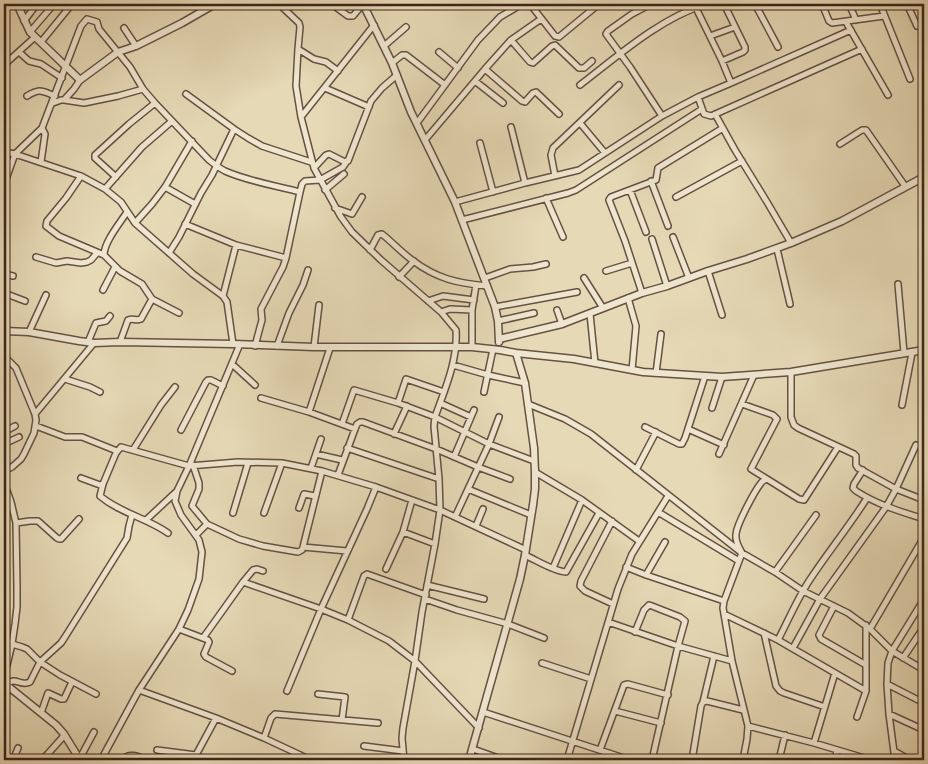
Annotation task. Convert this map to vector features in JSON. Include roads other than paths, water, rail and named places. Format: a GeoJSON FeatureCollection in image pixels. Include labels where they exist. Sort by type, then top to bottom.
{"type":"FeatureCollection","features":[{"type":"Feature","properties":{"kind":"street"},"geometry":{"type":"LineString","coordinates":[[4,9],[7,4]]}},
{"type":"Feature","properties":{"kind":"street"},"geometry":{"type":"LineString","coordinates":[[17,4],[30,32],[80,80]]}},
{"type":"Feature","properties":{"kind":"street"},"geometry":{"type":"LineString","coordinates":[[24,20],[37,4]]}},
{"type":"Feature","properties":{"kind":"street"},"geometry":{"type":"LineString","coordinates":[[30,32],[54,4]]}},
{"type":"Feature","properties":{"kind":"street"},"geometry":{"type":"LineString","coordinates":[[4,65],[19,52],[38,40],[72,4]]}},
{"type":"Feature","properties":{"kind":"street"},"geometry":{"type":"LineString","coordinates":[[64,100],[80,80],[118,52],[136,46],[215,4]]}},
{"type":"Feature","properties":{"kind":"street"},"geometry":{"type":"LineString","coordinates":[[279,4],[300,23],[296,86],[311,162],[325,190],[345,224],[370,250],[441,312],[456,330],[453,365],[435,417],[434,431],[440,510],[403,728],[404,760]]}},
{"type":"Feature","properties":{"kind":"street"},"geometry":{"type":"LineString","coordinates":[[328,6],[333,5],[351,17],[363,4],[392,63],[405,98],[455,202],[495,307],[498,321],[499,339],[484,392]]}},
{"type":"Feature","properties":{"kind":"street"},"geometry":{"type":"LineString","coordinates":[[417,123],[478,40],[500,17],[522,4]]}},
{"type":"Feature","properties":{"kind":"street"},"geometry":{"type":"LineString","coordinates":[[530,4],[555,36],[559,37],[599,4]]}},
{"type":"Feature","properties":{"kind":"street"},"geometry":{"type":"LineString","coordinates":[[651,4],[632,14],[607,32],[607,35],[662,116]]}},
{"type":"Feature","properties":{"kind":"street"},"geometry":{"type":"LineString","coordinates":[[580,85],[672,17],[694,5],[706,4]]}},
{"type":"Feature","properties":{"kind":"street"},"geometry":{"type":"LineString","coordinates":[[722,61],[745,50],[724,4]]}},
{"type":"Feature","properties":{"kind":"street"},"geometry":{"type":"LineString","coordinates":[[755,4],[778,47]]}},
{"type":"Feature","properties":{"kind":"street"},"geometry":{"type":"LineString","coordinates":[[822,4],[830,22],[835,23],[884,16]]}},
{"type":"Feature","properties":{"kind":"street"},"geometry":{"type":"LineString","coordinates":[[849,4],[856,20]]}},
{"type":"Feature","properties":{"kind":"street"},"geometry":{"type":"LineString","coordinates":[[880,4],[910,79]]}},
{"type":"Feature","properties":{"kind":"street"},"geometry":{"type":"LineString","coordinates":[[907,4],[917,26]]}},
{"type":"Feature","properties":{"kind":"street"},"geometry":{"type":"LineString","coordinates":[[694,5],[731,83]]}},
{"type":"Feature","properties":{"kind":"street"},"geometry":{"type":"LineString","coordinates":[[425,140],[484,69],[512,40],[541,18]]}},
{"type":"Feature","properties":{"kind":"street"},"geometry":{"type":"LineString","coordinates":[[4,185],[15,154],[42,128],[82,26],[87,19],[97,22],[99,29],[130,67],[143,89],[216,166],[236,175],[300,192]]}},
{"type":"Feature","properties":{"kind":"street"},"geometry":{"type":"LineString","coordinates":[[846,22],[888,95]]}},
{"type":"Feature","properties":{"kind":"street"},"geometry":{"type":"LineString","coordinates":[[301,117],[374,25]]}},
{"type":"Feature","properties":{"kind":"street"},"geometry":{"type":"LineString","coordinates":[[384,46],[406,27]]}},
{"type":"Feature","properties":{"kind":"street"},"geometry":{"type":"LineString","coordinates":[[710,36],[735,27]]}},
{"type":"Feature","properties":{"kind":"street"},"geometry":{"type":"LineString","coordinates":[[124,28],[136,46]]}},
{"type":"Feature","properties":{"kind":"street"},"geometry":{"type":"LineString","coordinates":[[455,202],[579,170],[662,116],[698,97],[851,30]]}},
{"type":"Feature","properties":{"kind":"street"},"geometry":{"type":"LineString","coordinates":[[512,40],[530,62],[533,63],[555,45],[581,69],[592,60]]}},
{"type":"Feature","properties":{"kind":"street"},"geometry":{"type":"LineString","coordinates":[[298,49],[314,59],[326,62],[338,71]]}},
{"type":"Feature","properties":{"kind":"street"},"geometry":{"type":"LineString","coordinates":[[698,97],[704,114],[711,116],[862,49]]}},
{"type":"Feature","properties":{"kind":"street"},"geometry":{"type":"LineString","coordinates":[[19,52],[29,61],[41,64],[62,78]]}},
{"type":"Feature","properties":{"kind":"street"},"geometry":{"type":"LineString","coordinates":[[439,52],[458,68]]}},
{"type":"Feature","properties":{"kind":"street"},"geometry":{"type":"LineString","coordinates":[[392,63],[404,54],[445,85]]}},
{"type":"Feature","properties":{"kind":"street"},"geometry":{"type":"LineString","coordinates":[[484,69],[522,101],[525,102],[535,92],[559,114]]}},
{"type":"Feature","properties":{"kind":"street"},"geometry":{"type":"LineString","coordinates":[[256,346],[262,320],[261,309],[286,258],[303,182],[320,180],[345,165],[369,107],[376,96],[397,75]]}},
{"type":"Feature","properties":{"kind":"street"},"geometry":{"type":"LineString","coordinates":[[475,81],[503,103]]}},
{"type":"Feature","properties":{"kind":"street"},"geometry":{"type":"LineString","coordinates":[[555,176],[551,152],[555,145],[618,85]]}},
{"type":"Feature","properties":{"kind":"street"},"geometry":{"type":"LineString","coordinates":[[325,88],[369,107]]}},
{"type":"Feature","properties":{"kind":"street"},"geometry":{"type":"LineString","coordinates":[[53,103],[64,100],[84,103],[143,89]]}},
{"type":"Feature","properties":{"kind":"street"},"geometry":{"type":"LineString","coordinates":[[27,96],[35,91],[40,91],[55,96]]}},
{"type":"Feature","properties":{"kind":"street"},"geometry":{"type":"LineString","coordinates":[[186,94],[234,129],[262,146],[311,162]]}},
{"type":"Feature","properties":{"kind":"street"},"geometry":{"type":"LineString","coordinates":[[116,177],[95,156],[155,103]]}},
{"type":"Feature","properties":{"kind":"street"},"geometry":{"type":"LineString","coordinates":[[462,220],[568,193],[582,186],[702,109]]}},
{"type":"Feature","properties":{"kind":"street"},"geometry":{"type":"LineString","coordinates":[[715,114],[791,243]]}},
{"type":"Feature","properties":{"kind":"street"},"geometry":{"type":"LineString","coordinates":[[105,189],[142,148],[172,121]]}},
{"type":"Feature","properties":{"kind":"street"},"geometry":{"type":"LineString","coordinates":[[580,123],[605,153]]}},
{"type":"Feature","properties":{"kind":"street"},"geometry":{"type":"LineString","coordinates":[[510,127],[525,183]]}},
{"type":"Feature","properties":{"kind":"street"},"geometry":{"type":"LineString","coordinates":[[41,162],[46,134],[42,128]]}},
{"type":"Feature","properties":{"kind":"street"},"geometry":{"type":"LineString","coordinates":[[642,293],[625,241],[609,202],[611,197],[656,180],[658,168],[723,128]]}},
{"type":"Feature","properties":{"kind":"street"},"geometry":{"type":"LineString","coordinates":[[168,252],[185,224],[234,129]]}},
{"type":"Feature","properties":{"kind":"street"},"geometry":{"type":"LineString","coordinates":[[840,144],[862,130],[866,130],[905,186]]}},
{"type":"Feature","properties":{"kind":"street"},"geometry":{"type":"LineString","coordinates":[[135,223],[165,187],[192,141]]}},
{"type":"Feature","properties":{"kind":"street"},"geometry":{"type":"LineString","coordinates":[[480,143],[493,192]]}},
{"type":"Feature","properties":{"kind":"street"},"geometry":{"type":"LineString","coordinates":[[4,152],[81,176],[105,189],[121,202],[135,223],[193,274],[223,296],[228,306],[233,344]]}},
{"type":"Feature","properties":{"kind":"street"},"geometry":{"type":"LineString","coordinates":[[314,168],[329,154],[344,162],[347,161]]}},
{"type":"Feature","properties":{"kind":"street"},"geometry":{"type":"LineString","coordinates":[[676,197],[742,161]]}},
{"type":"Feature","properties":{"kind":"street"},"geometry":{"type":"LineString","coordinates":[[325,190],[344,174]]}},
{"type":"Feature","properties":{"kind":"street"},"geometry":{"type":"LineString","coordinates":[[81,176],[47,221],[46,226],[58,236],[104,255],[115,267],[142,284],[152,299],[179,313]]}},
{"type":"Feature","properties":{"kind":"street"},"geometry":{"type":"LineString","coordinates":[[499,339],[562,324],[642,293],[791,243],[842,221],[924,177]]}},
{"type":"Feature","properties":{"kind":"street"},"geometry":{"type":"LineString","coordinates":[[651,181],[668,226]]}},
{"type":"Feature","properties":{"kind":"street"},"geometry":{"type":"LineString","coordinates":[[165,187],[195,204]]}},
{"type":"Feature","properties":{"kind":"street"},"geometry":{"type":"LineString","coordinates":[[630,190],[646,232]]}},
{"type":"Feature","properties":{"kind":"street"},"geometry":{"type":"LineString","coordinates":[[335,208],[352,214],[362,197]]}},
{"type":"Feature","properties":{"kind":"street"},"geometry":{"type":"LineString","coordinates":[[546,198],[563,237]]}},
{"type":"Feature","properties":{"kind":"street"},"geometry":{"type":"LineString","coordinates":[[104,255],[104,251],[115,230],[127,212]]}},
{"type":"Feature","properties":{"kind":"street"},"geometry":{"type":"LineString","coordinates":[[185,224],[236,245],[286,258]]}},
{"type":"Feature","properties":{"kind":"street"},"geometry":{"type":"LineString","coordinates":[[370,250],[378,235],[382,234],[414,261],[441,277],[487,286]]}},
{"type":"Feature","properties":{"kind":"street"},"geometry":{"type":"LineString","coordinates":[[673,237],[689,278]]}},
{"type":"Feature","properties":{"kind":"street"},"geometry":{"type":"LineString","coordinates":[[652,239],[667,286]]}},
{"type":"Feature","properties":{"kind":"street"},"geometry":{"type":"LineString","coordinates":[[223,296],[236,245]]}},
{"type":"Feature","properties":{"kind":"street"},"geometry":{"type":"LineString","coordinates":[[777,248],[790,304]]}},
{"type":"Feature","properties":{"kind":"street"},"geometry":{"type":"LineString","coordinates":[[36,257],[56,262],[81,263],[91,260],[97,253]]}},
{"type":"Feature","properties":{"kind":"street"},"geometry":{"type":"LineString","coordinates":[[399,276],[414,261]]}},
{"type":"Feature","properties":{"kind":"street"},"geometry":{"type":"LineString","coordinates":[[484,278],[510,269],[546,264]]}},
{"type":"Feature","properties":{"kind":"street"},"geometry":{"type":"LineString","coordinates":[[606,271],[632,264]]}},
{"type":"Feature","properties":{"kind":"street"},"geometry":{"type":"LineString","coordinates":[[103,290],[115,267]]}},
{"type":"Feature","properties":{"kind":"street"},"geometry":{"type":"LineString","coordinates":[[277,346],[308,270]]}},
{"type":"Feature","properties":{"kind":"street"},"geometry":{"type":"LineString","coordinates":[[708,271],[722,315]]}},
{"type":"Feature","properties":{"kind":"street"},"geometry":{"type":"LineString","coordinates":[[4,274],[13,276]]}},
{"type":"Feature","properties":{"kind":"street"},"geometry":{"type":"LineString","coordinates":[[584,278],[603,308]]}},
{"type":"Feature","properties":{"kind":"street"},"geometry":{"type":"LineString","coordinates":[[898,284],[904,353]]}},
{"type":"Feature","properties":{"kind":"street"},"geometry":{"type":"LineString","coordinates":[[472,347],[472,310],[476,285]]}},
{"type":"Feature","properties":{"kind":"street"},"geometry":{"type":"LineString","coordinates":[[495,307],[577,292]]}},
{"type":"Feature","properties":{"kind":"street"},"geometry":{"type":"LineString","coordinates":[[4,293],[26,301]]}},
{"type":"Feature","properties":{"kind":"street"},"geometry":{"type":"LineString","coordinates":[[29,332],[46,295]]}},
{"type":"Feature","properties":{"kind":"street"},"geometry":{"type":"LineString","coordinates":[[428,301],[443,296],[474,300]]}},
{"type":"Feature","properties":{"kind":"street"},"geometry":{"type":"LineString","coordinates":[[628,298],[636,326],[632,370]]}},
{"type":"Feature","properties":{"kind":"street"},"geometry":{"type":"LineString","coordinates":[[120,342],[128,320],[140,319],[152,299]]}},
{"type":"Feature","properties":{"kind":"street"},"geometry":{"type":"LineString","coordinates":[[314,348],[319,305]]}},
{"type":"Feature","properties":{"kind":"street"},"geometry":{"type":"LineString","coordinates":[[441,312],[450,309],[472,310]]}},
{"type":"Feature","properties":{"kind":"street"},"geometry":{"type":"LineString","coordinates":[[557,310],[562,324]]}},
{"type":"Feature","properties":{"kind":"street"},"geometry":{"type":"LineString","coordinates":[[498,321],[534,314]]}},
{"type":"Feature","properties":{"kind":"street"},"geometry":{"type":"LineString","coordinates":[[590,314],[595,363]]}},
{"type":"Feature","properties":{"kind":"street"},"geometry":{"type":"LineString","coordinates":[[36,414],[65,380],[91,343],[96,323],[106,321],[110,316]]}},
{"type":"Feature","properties":{"kind":"street"},"geometry":{"type":"LineString","coordinates":[[4,331],[29,332],[91,343],[240,344],[314,348],[472,347],[574,359],[656,373],[722,377],[791,372],[924,350]]}},
{"type":"Feature","properties":{"kind":"street"},"geometry":{"type":"LineString","coordinates":[[656,373],[661,334]]}},
{"type":"Feature","properties":{"kind":"street"},"geometry":{"type":"LineString","coordinates":[[101,760],[139,690],[180,629],[188,610],[200,573],[202,552],[199,540],[181,515],[174,501],[177,491],[191,465],[240,344]]}},
{"type":"Feature","properties":{"kind":"street"},"geometry":{"type":"LineString","coordinates":[[309,412],[330,348]]}},
{"type":"Feature","properties":{"kind":"street"},"geometry":{"type":"LineString","coordinates":[[469,760],[484,712],[526,552],[535,489],[534,448],[528,404],[525,383],[516,353]]}},
{"type":"Feature","properties":{"kind":"street"},"geometry":{"type":"LineString","coordinates":[[902,405],[912,353]]}},
{"type":"Feature","properties":{"kind":"street"},"geometry":{"type":"LineString","coordinates":[[4,360],[7,359],[16,368],[36,414],[34,433],[21,459],[4,471]]}},
{"type":"Feature","properties":{"kind":"street"},"geometry":{"type":"LineString","coordinates":[[232,364],[256,385]]}},
{"type":"Feature","properties":{"kind":"street"},"geometry":{"type":"LineString","coordinates":[[453,365],[525,383]]}},
{"type":"Feature","properties":{"kind":"street"},"geometry":{"type":"LineString","coordinates":[[791,372],[790,417],[794,425],[856,456],[856,466],[896,489],[924,500]]}},
{"type":"Feature","properties":{"kind":"street"},"geometry":{"type":"LineString","coordinates":[[720,454],[754,375]]}},
{"type":"Feature","properties":{"kind":"street"},"geometry":{"type":"LineString","coordinates":[[645,427],[682,444],[705,376]]}},
{"type":"Feature","properties":{"kind":"street"},"geometry":{"type":"LineString","coordinates":[[712,408],[722,377]]}},
{"type":"Feature","properties":{"kind":"street"},"geometry":{"type":"LineString","coordinates":[[398,403],[406,379],[444,392]]}},
{"type":"Feature","properties":{"kind":"street"},"geometry":{"type":"LineString","coordinates":[[65,380],[100,392]]}},
{"type":"Feature","properties":{"kind":"street"},"geometry":{"type":"LineString","coordinates":[[181,430],[206,382],[211,380],[224,386]]}},
{"type":"Feature","properties":{"kind":"street"},"geometry":{"type":"LineString","coordinates":[[133,450],[174,387]]}},
{"type":"Feature","properties":{"kind":"street"},"geometry":{"type":"LineString","coordinates":[[342,424],[354,390],[398,403],[435,417],[489,444],[534,461]]}},
{"type":"Feature","properties":{"kind":"street"},"geometry":{"type":"LineString","coordinates":[[261,398],[309,412],[355,429]]}},
{"type":"Feature","properties":{"kind":"street"},"geometry":{"type":"LineString","coordinates":[[440,403],[472,417]]}},
{"type":"Feature","properties":{"kind":"street"},"geometry":{"type":"LineString","coordinates":[[528,404],[565,419],[591,434],[742,553],[868,627],[892,651],[923,668]]}},
{"type":"Feature","properties":{"kind":"street"},"geometry":{"type":"LineString","coordinates":[[742,404],[777,419],[751,469],[799,499],[804,500],[838,447]]}},
{"type":"Feature","properties":{"kind":"street"},"geometry":{"type":"LineString","coordinates":[[394,434],[406,406]]}},
{"type":"Feature","properties":{"kind":"street"},"geometry":{"type":"LineString","coordinates":[[454,457],[474,410]]}},
{"type":"Feature","properties":{"kind":"street"},"geometry":{"type":"LineString","coordinates":[[455,517],[489,444],[499,417]]}},
{"type":"Feature","properties":{"kind":"street"},"geometry":{"type":"LineString","coordinates":[[338,475],[357,424],[363,422],[510,479]]}},
{"type":"Feature","properties":{"kind":"street"},"geometry":{"type":"LineString","coordinates":[[4,432],[15,426]]}},
{"type":"Feature","properties":{"kind":"street"},"geometry":{"type":"LineString","coordinates":[[36,426],[64,436],[82,437],[117,451]]}},
{"type":"Feature","properties":{"kind":"street"},"geometry":{"type":"LineString","coordinates":[[688,429],[724,445]]}},
{"type":"Feature","properties":{"kind":"street"},"geometry":{"type":"LineString","coordinates":[[636,470],[656,432]]}},
{"type":"Feature","properties":{"kind":"street"},"geometry":{"type":"LineString","coordinates":[[4,444],[20,437]]}},
{"type":"Feature","properties":{"kind":"street"},"geometry":{"type":"LineString","coordinates":[[311,468],[321,439]]}},
{"type":"Feature","properties":{"kind":"street"},"geometry":{"type":"LineString","coordinates":[[793,648],[820,599],[886,507],[916,445]]}},
{"type":"Feature","properties":{"kind":"street"},"geometry":{"type":"LineString","coordinates":[[168,533],[146,520],[106,502],[100,496],[117,451],[121,447],[191,465],[248,462],[282,463],[322,470],[440,510],[476,526],[563,572],[566,572],[599,513]]}},
{"type":"Feature","properties":{"kind":"street"},"geometry":{"type":"LineString","coordinates":[[347,448],[439,479]]}},
{"type":"Feature","properties":{"kind":"street"},"geometry":{"type":"LineString","coordinates":[[316,454],[342,460]]}},
{"type":"Feature","properties":{"kind":"street"},"geometry":{"type":"LineString","coordinates":[[233,513],[248,462]]}},
{"type":"Feature","properties":{"kind":"street"},"geometry":{"type":"LineString","coordinates":[[264,513],[282,463]]}},
{"type":"Feature","properties":{"kind":"street"},"geometry":{"type":"LineString","coordinates":[[191,465],[199,483],[199,489],[192,506],[206,524],[239,540],[298,552],[303,547],[322,470]]}},
{"type":"Feature","properties":{"kind":"street"},"geometry":{"type":"LineString","coordinates":[[863,470],[853,488],[867,498],[886,507],[924,519]]}},
{"type":"Feature","properties":{"kind":"street"},"geometry":{"type":"LineString","coordinates":[[535,472],[582,500],[639,541]]}},
{"type":"Feature","properties":{"kind":"street"},"geometry":{"type":"LineString","coordinates":[[81,478],[100,485],[104,484]]}},
{"type":"Feature","properties":{"kind":"street"},"geometry":{"type":"LineString","coordinates":[[743,760],[748,726],[732,661],[724,614],[724,600],[742,553],[736,541],[737,528],[761,483],[768,479]]}},
{"type":"Feature","properties":{"kind":"street"},"geometry":{"type":"LineString","coordinates":[[4,482],[16,523],[17,607],[12,644],[4,678],[4,693]]}},
{"type":"Feature","properties":{"kind":"street"},"geometry":{"type":"LineString","coordinates":[[287,691],[321,609],[376,487]]}},
{"type":"Feature","properties":{"kind":"street"},"geometry":{"type":"LineString","coordinates":[[468,488],[531,515]]}},
{"type":"Feature","properties":{"kind":"street"},"geometry":{"type":"LineString","coordinates":[[146,520],[177,491]]}},
{"type":"Feature","properties":{"kind":"street"},"geometry":{"type":"LineString","coordinates":[[299,508],[304,494],[315,496]]}},
{"type":"Feature","properties":{"kind":"street"},"geometry":{"type":"LineString","coordinates":[[567,760],[613,604],[626,567],[639,541],[668,496]]}},
{"type":"Feature","properties":{"kind":"street"},"geometry":{"type":"LineString","coordinates":[[778,640],[803,590],[867,498]]}},
{"type":"Feature","properties":{"kind":"street"},"geometry":{"type":"LineString","coordinates":[[386,569],[403,532],[412,500]]}},
{"type":"Feature","properties":{"kind":"street"},"geometry":{"type":"LineString","coordinates":[[553,568],[582,500]]}},
{"type":"Feature","properties":{"kind":"street"},"geometry":{"type":"LineString","coordinates":[[4,505],[11,502]]}},
{"type":"Feature","properties":{"kind":"street"},"geometry":{"type":"LineString","coordinates":[[476,526],[483,509]]}},
{"type":"Feature","properties":{"kind":"street"},"geometry":{"type":"LineString","coordinates":[[658,512],[739,561]]}},
{"type":"Feature","properties":{"kind":"street"},"geometry":{"type":"LineString","coordinates":[[4,678],[28,684],[40,662],[61,643],[127,538],[132,515]]}},
{"type":"Feature","properties":{"kind":"street"},"geometry":{"type":"LineString","coordinates":[[774,572],[816,515]]}},
{"type":"Feature","properties":{"kind":"street"},"geometry":{"type":"LineString","coordinates":[[16,523],[38,521],[57,538],[61,539],[79,518]]}},
{"type":"Feature","properties":{"kind":"street"},"geometry":{"type":"LineString","coordinates":[[612,521],[580,586],[585,591],[613,604]]}},
{"type":"Feature","properties":{"kind":"street"},"geometry":{"type":"LineString","coordinates":[[196,535],[206,524]]}},
{"type":"Feature","properties":{"kind":"street"},"geometry":{"type":"LineString","coordinates":[[403,532],[435,544]]}},
{"type":"Feature","properties":{"kind":"street"},"geometry":{"type":"LineString","coordinates":[[857,717],[866,691],[868,627],[924,537]]}},
{"type":"Feature","properties":{"kind":"street"},"geometry":{"type":"LineString","coordinates":[[646,575],[665,542]]}},
{"type":"Feature","properties":{"kind":"street"},"geometry":{"type":"LineString","coordinates":[[303,547],[347,551]]}},
{"type":"Feature","properties":{"kind":"street"},"geometry":{"type":"LineString","coordinates":[[626,567],[724,600]]}},
{"type":"Feature","properties":{"kind":"street"},"geometry":{"type":"LineString","coordinates":[[203,638],[253,570],[263,571]]}},
{"type":"Feature","properties":{"kind":"street"},"geometry":{"type":"LineString","coordinates":[[348,620],[364,576],[367,574],[456,610],[508,624],[544,638]]}},
{"type":"Feature","properties":{"kind":"street"},"geometry":{"type":"LineString","coordinates":[[243,582],[321,609],[348,620],[389,641],[415,661],[479,728]]}},
{"type":"Feature","properties":{"kind":"street"},"geometry":{"type":"LineString","coordinates":[[427,584],[484,599]]}},
{"type":"Feature","properties":{"kind":"street"},"geometry":{"type":"LineString","coordinates":[[896,760],[889,714],[888,663],[892,651],[924,599]]}},
{"type":"Feature","properties":{"kind":"street"},"geometry":{"type":"LineString","coordinates":[[635,632],[646,607],[652,606],[686,621],[678,646],[652,760]]}},
{"type":"Feature","properties":{"kind":"street"},"geometry":{"type":"LineString","coordinates":[[834,606],[819,635],[821,639],[866,665]]}},
{"type":"Feature","properties":{"kind":"street"},"geometry":{"type":"LineString","coordinates":[[918,610],[924,614]]}},
{"type":"Feature","properties":{"kind":"street"},"geometry":{"type":"LineString","coordinates":[[724,614],[793,648],[866,691]]}},
{"type":"Feature","properties":{"kind":"street"},"geometry":{"type":"LineString","coordinates":[[608,622],[678,646],[732,661]]}},
{"type":"Feature","properties":{"kind":"street"},"geometry":{"type":"LineString","coordinates":[[903,658],[924,627]]}},
{"type":"Feature","properties":{"kind":"street"},"geometry":{"type":"LineString","coordinates":[[180,629],[208,640],[209,645],[204,654],[206,657],[232,671]]}},
{"type":"Feature","properties":{"kind":"street"},"geometry":{"type":"LineString","coordinates":[[764,633],[774,681],[780,691],[825,707]]}},
{"type":"Feature","properties":{"kind":"street"},"geometry":{"type":"LineString","coordinates":[[12,644],[27,649],[40,662],[96,694]]}},
{"type":"Feature","properties":{"kind":"street"},"geometry":{"type":"LineString","coordinates":[[692,760],[701,706],[714,656]]}},
{"type":"Feature","properties":{"kind":"street"},"geometry":{"type":"LineString","coordinates":[[542,663],[591,679]]}},
{"type":"Feature","properties":{"kind":"street"},"geometry":{"type":"LineString","coordinates":[[814,743],[834,673]]}},
{"type":"Feature","properties":{"kind":"street"},"geometry":{"type":"LineString","coordinates":[[4,678],[56,725],[80,759],[94,732]]}},
{"type":"Feature","properties":{"kind":"street"},"geometry":{"type":"LineString","coordinates":[[41,713],[48,693],[64,699],[72,682]]}},
{"type":"Feature","properties":{"kind":"street"},"geometry":{"type":"LineString","coordinates":[[600,750],[626,684],[668,695]]}},
{"type":"Feature","properties":{"kind":"street"},"geometry":{"type":"LineString","coordinates":[[887,684],[924,703]]}},
{"type":"Feature","properties":{"kind":"street"},"geometry":{"type":"LineString","coordinates":[[139,690],[216,718],[311,760]]}},
{"type":"Feature","properties":{"kind":"street"},"geometry":{"type":"LineString","coordinates":[[318,694],[345,697],[342,720]]}},
{"type":"Feature","properties":{"kind":"street"},"geometry":{"type":"LineString","coordinates":[[703,702],[707,701],[743,710]]}},
{"type":"Feature","properties":{"kind":"street"},"geometry":{"type":"LineString","coordinates":[[615,711],[661,722]]}},
{"type":"Feature","properties":{"kind":"street"},"geometry":{"type":"LineString","coordinates":[[484,712],[630,760]]}},
{"type":"Feature","properties":{"kind":"street"},"geometry":{"type":"LineString","coordinates":[[264,738],[271,718],[275,714],[378,723]]}},
{"type":"Feature","properties":{"kind":"street"},"geometry":{"type":"LineString","coordinates":[[889,714],[924,730]]}},
{"type":"Feature","properties":{"kind":"street"},"geometry":{"type":"LineString","coordinates":[[157,750],[195,758],[216,718]]}},
{"type":"Feature","properties":{"kind":"street"},"geometry":{"type":"LineString","coordinates":[[748,726],[871,760]]}},
{"type":"Feature","properties":{"kind":"street"},"geometry":{"type":"LineString","coordinates":[[45,757],[64,734]]}},
{"type":"Feature","properties":{"kind":"street"},"geometry":{"type":"LineString","coordinates":[[779,760],[785,735]]}},
{"type":"Feature","properties":{"kind":"street"},"geometry":{"type":"LineString","coordinates":[[364,746],[404,751]]}},
{"type":"Feature","properties":{"kind":"street"},"geometry":{"type":"LineString","coordinates":[[13,760],[18,748]]}},
{"type":"Feature","properties":{"kind":"street"},"geometry":{"type":"LineString","coordinates":[[473,749],[504,760]]}},
{"type":"Feature","properties":{"kind":"street"},"geometry":{"type":"LineString","coordinates":[[835,760],[837,750]]}},
{"type":"Feature","properties":{"kind":"street"},"geometry":{"type":"LineString","coordinates":[[894,751],[910,760]]}},
{"type":"Feature","properties":{"kind":"street"},"geometry":{"type":"LineString","coordinates":[[122,760],[128,756],[138,756],[146,760]]}}]}
